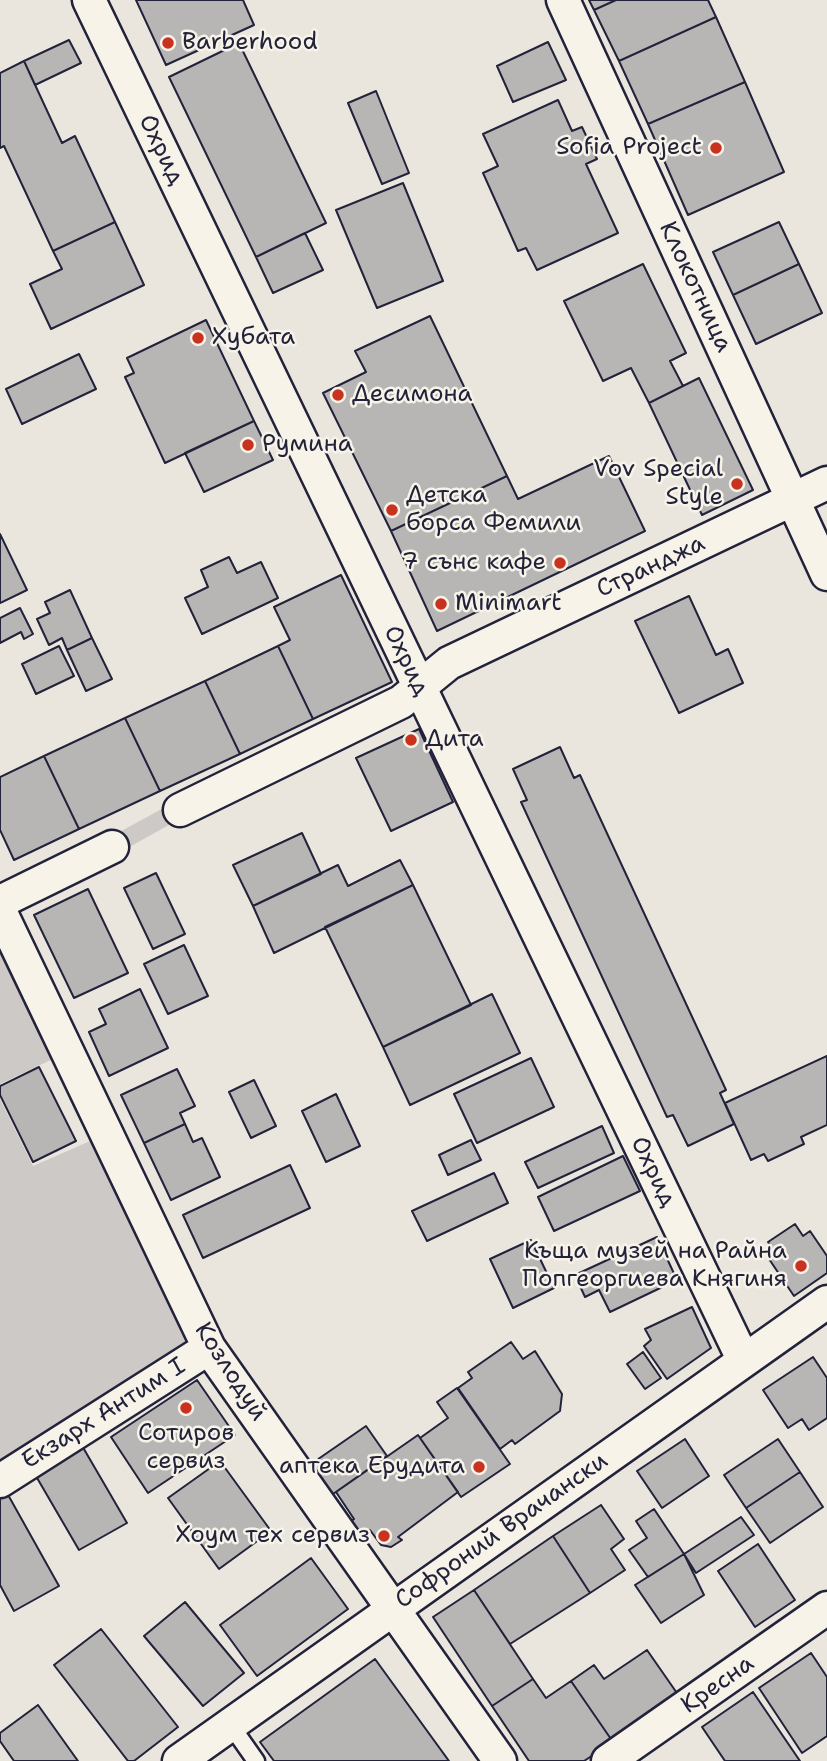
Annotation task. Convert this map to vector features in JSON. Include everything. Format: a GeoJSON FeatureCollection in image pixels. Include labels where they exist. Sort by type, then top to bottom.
{"type":"FeatureCollection","features":[{"type":"Feature","properties":{"kind":"street","name":"Охрид"},"geometry":{"type":"LineString","coordinates":[[89,0],[743,1359]]}},
{"type":"Feature","properties":{"kind":"street","name":"Клокотница"},"geometry":{"type":"LineString","coordinates":[[563,0],[827,574]]}},
{"type":"Feature","properties":{"kind":"street","name":"Странджа"},"geometry":{"type":"LineString","coordinates":[[180,810],[401,702],[449,663],[827,483]]}},
{"type":"Feature","properties":{"kind":"street"},"geometry":{"type":"LineString","coordinates":[[0,902],[112,847]]}},
{"type":"Feature","properties":{"kind":"street","name":"Козлодуй"},"geometry":{"type":"LineString","coordinates":[[0,911],[209,1348],[500,1761]]}},
{"type":"Feature","properties":{"kind":"street","name":"Софроний Врачански"},"geometry":{"type":"LineString","coordinates":[[178,1761],[827,1302]]}},
{"type":"Feature","properties":{"kind":"street","name":"Екзарх Антим I"},"geometry":{"type":"LineString","coordinates":[[0,1481],[209,1348]]}},
{"type":"Feature","properties":{"kind":"street","name":"Кресна"},"geometry":{"type":"LineString","coordinates":[[608,1761],[827,1608]]}},
{"type":"Feature","properties":{"kind":"lane"},"geometry":{"type":"LineString","coordinates":[[230,1724],[256,1761]]}},
{"type":"Feature","properties":{"kind":"shaded area"},"geometry":{"type":"Polygon","coordinates":[[[169,805],[178,820],[122,851],[114,835],[169,805]]]}},
{"type":"Feature","properties":{"kind":"shaded area"},"geometry":{"type":"Polygon","coordinates":[[[0,939],[57,1057],[0,1084],[0,939]]]}},
{"type":"Feature","properties":{"kind":"shaded area"},"geometry":{"type":"Polygon","coordinates":[[[0,1099],[33,1166],[97,1138],[204,1348],[0,1477],[0,1099]]]}},
{"type":"Feature","properties":{"kind":"building"},"geometry":{"type":"Polygon","coordinates":[[[136,0],[243,0],[254,25],[166,65],[136,0]]]}},
{"type":"Feature","properties":{"kind":"building"},"geometry":{"type":"Polygon","coordinates":[[[589,0],[616,0],[594,10],[589,0]]]}},
{"type":"Feature","properties":{"kind":"building"},"geometry":{"type":"Polygon","coordinates":[[[616,0],[708,0],[716,17],[619,61],[594,10],[616,0]]]}},
{"type":"Feature","properties":{"kind":"building"},"geometry":{"type":"Polygon","coordinates":[[[716,17],[745,82],[648,124],[619,61],[716,17]]]}},
{"type":"Feature","properties":{"kind":"building"},"geometry":{"type":"Polygon","coordinates":[[[69,40],[81,63],[35,85],[24,61],[69,40]]]}},
{"type":"Feature","properties":{"kind":"building"},"geometry":{"type":"Polygon","coordinates":[[[548,42],[566,80],[513,102],[497,66],[548,42]]]}},
{"type":"Feature","properties":{"kind":"building"},"geometry":{"type":"Polygon","coordinates":[[[239,43],[326,223],[256,257],[169,77],[239,43]]]}},
{"type":"Feature","properties":{"kind":"building"},"geometry":{"type":"Polygon","coordinates":[[[24,61],[62,143],[75,136],[115,222],[53,251],[4,146],[0,148],[0,73],[24,61]]]}},
{"type":"Feature","properties":{"kind":"building","name":"Sofia Project"},"geometry":{"type":"Polygon","coordinates":[[[745,82],[784,172],[688,215],[648,124],[745,82]]]}},
{"type":"Feature","properties":{"kind":"building"},"geometry":{"type":"Polygon","coordinates":[[[376,91],[409,173],[382,184],[348,103],[376,91]]]}},
{"type":"Feature","properties":{"kind":"building"},"geometry":{"type":"Polygon","coordinates":[[[558,100],[572,131],[582,127],[597,159],[586,164],[618,233],[537,270],[526,248],[518,251],[483,173],[498,166],[483,134],[558,100]]]}},
{"type":"Feature","properties":{"kind":"building"},"geometry":{"type":"Polygon","coordinates":[[[403,183],[443,281],[377,308],[336,210],[403,183]]]}},
{"type":"Feature","properties":{"kind":"building"},"geometry":{"type":"Polygon","coordinates":[[[115,222],[144,285],[51,329],[30,284],[62,269],[53,251],[115,222]]]}},
{"type":"Feature","properties":{"kind":"building"},"geometry":{"type":"Polygon","coordinates":[[[779,222],[799,264],[733,295],[713,252],[779,222]]]}},
{"type":"Feature","properties":{"kind":"building"},"geometry":{"type":"Polygon","coordinates":[[[305,233],[323,270],[273,293],[256,257],[305,233]]]}},
{"type":"Feature","properties":{"kind":"building"},"geometry":{"type":"Polygon","coordinates":[[[643,264],[686,353],[670,361],[683,386],[649,403],[631,368],[603,381],[564,301],[643,264]]]}},
{"type":"Feature","properties":{"kind":"building"},"geometry":{"type":"Polygon","coordinates":[[[799,264],[822,313],[756,344],[733,295],[799,264]]]}},
{"type":"Feature","properties":{"kind":"building"},"geometry":{"type":"Polygon","coordinates":[[[430,316],[507,476],[391,531],[323,393],[366,372],[355,351],[430,316]]]}},
{"type":"Feature","properties":{"kind":"building"},"geometry":{"type":"Polygon","coordinates":[[[206,320],[254,421],[165,463],[125,377],[134,373],[127,358],[206,320]]]}},
{"type":"Feature","properties":{"kind":"building"},"geometry":{"type":"Polygon","coordinates":[[[79,354],[96,389],[22,424],[6,389],[79,354]]]}},
{"type":"Feature","properties":{"kind":"building"},"geometry":{"type":"Polygon","coordinates":[[[699,378],[753,490],[702,515],[649,403],[699,378]]]}},
{"type":"Feature","properties":{"kind":"building"},"geometry":{"type":"Polygon","coordinates":[[[254,421],[273,460],[204,492],[185,453],[254,421]]]}},
{"type":"Feature","properties":{"kind":"building"},"geometry":{"type":"Polygon","coordinates":[[[609,456],[645,531],[437,631],[391,531],[507,476],[518,499],[609,456]]]}},
{"type":"Feature","properties":{"kind":"building"},"geometry":{"type":"Polygon","coordinates":[[[0,534],[27,590],[0,603],[0,534]]]}},
{"type":"Feature","properties":{"kind":"building"},"geometry":{"type":"Polygon","coordinates":[[[229,557],[237,573],[261,562],[278,598],[202,634],[185,598],[208,587],[201,570],[229,557]]]}},
{"type":"Feature","properties":{"kind":"building"},"geometry":{"type":"Polygon","coordinates":[[[341,575],[392,682],[313,719],[278,646],[290,640],[274,607],[341,575]]]}},
{"type":"Feature","properties":{"kind":"building"},"geometry":{"type":"Polygon","coordinates":[[[70,590],[92,638],[67,650],[62,638],[49,645],[37,619],[50,613],[45,602],[70,590]]]}},
{"type":"Feature","properties":{"kind":"building"},"geometry":{"type":"Polygon","coordinates":[[[689,596],[716,655],[728,649],[743,683],[679,713],[635,621],[689,596]]]}},
{"type":"Feature","properties":{"kind":"building"},"geometry":{"type":"Polygon","coordinates":[[[20,608],[33,634],[24,639],[21,632],[0,643],[0,618],[20,608]]]}},
{"type":"Feature","properties":{"kind":"building"},"geometry":{"type":"Polygon","coordinates":[[[92,638],[112,679],[86,691],[67,650],[92,638]]]}},
{"type":"Feature","properties":{"kind":"building"},"geometry":{"type":"Polygon","coordinates":[[[59,646],[74,676],[36,694],[22,664],[59,646]]]}},
{"type":"Feature","properties":{"kind":"building"},"geometry":{"type":"Polygon","coordinates":[[[278,646],[313,719],[240,754],[205,681],[278,646]]]}},
{"type":"Feature","properties":{"kind":"building"},"geometry":{"type":"Polygon","coordinates":[[[205,681],[240,754],[160,791],[125,718],[205,681]]]}},
{"type":"Feature","properties":{"kind":"building"},"geometry":{"type":"Polygon","coordinates":[[[125,718],[160,791],[79,829],[44,756],[125,718]]]}},
{"type":"Feature","properties":{"kind":"building"},"geometry":{"type":"Polygon","coordinates":[[[419,729],[453,802],[391,831],[356,758],[419,729]]]}},
{"type":"Feature","properties":{"kind":"building"},"geometry":{"type":"Polygon","coordinates":[[[560,747],[574,778],[580,775],[726,1090],[720,1093],[734,1124],[688,1146],[673,1115],[667,1117],[521,802],[527,800],[513,769],[560,747]]]}},
{"type":"Feature","properties":{"kind":"building"},"geometry":{"type":"Polygon","coordinates":[[[44,756],[79,829],[14,860],[0,830],[0,777],[44,756]]]}},
{"type":"Feature","properties":{"kind":"building"},"geometry":{"type":"Polygon","coordinates":[[[302,833],[321,874],[253,906],[233,865],[302,833]]]}},
{"type":"Feature","properties":{"kind":"building"},"geometry":{"type":"Polygon","coordinates":[[[400,860],[413,885],[274,953],[253,906],[338,865],[348,886],[400,860]]]}},
{"type":"Feature","properties":{"kind":"building"},"geometry":{"type":"Polygon","coordinates":[[[156,873],[185,934],[153,949],[124,888],[156,873]]]}},
{"type":"Feature","properties":{"kind":"building"},"geometry":{"type":"Polygon","coordinates":[[[413,885],[471,1005],[383,1047],[325,927],[413,885]]]}},
{"type":"Feature","properties":{"kind":"building"},"geometry":{"type":"Polygon","coordinates":[[[88,889],[128,973],[74,998],[34,915],[88,889]]]}},
{"type":"Feature","properties":{"kind":"building"},"geometry":{"type":"Polygon","coordinates":[[[184,945],[208,996],[168,1014],[144,964],[184,945]]]}},
{"type":"Feature","properties":{"kind":"building"},"geometry":{"type":"Polygon","coordinates":[[[140,989],[168,1048],[109,1076],[89,1032],[106,1024],[99,1009],[140,989]]]}},
{"type":"Feature","properties":{"kind":"building"},"geometry":{"type":"Polygon","coordinates":[[[492,994],[520,1053],[410,1105],[383,1047],[492,994]]]}},
{"type":"Feature","properties":{"kind":"building"},"geometry":{"type":"Polygon","coordinates":[[[827,1056],[827,1125],[801,1137],[804,1144],[768,1161],[764,1154],[751,1160],[725,1103],[827,1056]]]}},
{"type":"Feature","properties":{"kind":"building"},"geometry":{"type":"Polygon","coordinates":[[[531,1058],[554,1107],[477,1143],[454,1094],[531,1058]]]}},
{"type":"Feature","properties":{"kind":"building"},"geometry":{"type":"Polygon","coordinates":[[[39,1067],[76,1141],[33,1162],[0,1095],[0,1086],[39,1067]]]}},
{"type":"Feature","properties":{"kind":"building"},"geometry":{"type":"Polygon","coordinates":[[[177,1069],[195,1106],[180,1113],[185,1124],[144,1143],[121,1095],[177,1069]]]}},
{"type":"Feature","properties":{"kind":"building"},"geometry":{"type":"Polygon","coordinates":[[[254,1080],[276,1126],[251,1138],[229,1092],[254,1080]]]}},
{"type":"Feature","properties":{"kind":"building"},"geometry":{"type":"Polygon","coordinates":[[[336,1094],[360,1146],[326,1162],[302,1111],[336,1094]]]}},
{"type":"Feature","properties":{"kind":"building"},"geometry":{"type":"Polygon","coordinates":[[[185,1124],[193,1142],[202,1138],[220,1177],[171,1200],[144,1143],[185,1124]]]}},
{"type":"Feature","properties":{"kind":"building"},"geometry":{"type":"Polygon","coordinates":[[[602,1126],[614,1153],[538,1188],[525,1162],[602,1126]]]}},
{"type":"Feature","properties":{"kind":"building"},"geometry":{"type":"Polygon","coordinates":[[[471,1140],[481,1160],[448,1175],[439,1155],[471,1140]]]}},
{"type":"Feature","properties":{"kind":"building"},"geometry":{"type":"Polygon","coordinates":[[[623,1156],[640,1191],[554,1231],[538,1197],[623,1156]]]}},
{"type":"Feature","properties":{"kind":"building"},"geometry":{"type":"Polygon","coordinates":[[[290,1165],[310,1208],[203,1258],[183,1215],[290,1165]]]}},
{"type":"Feature","properties":{"kind":"building"},"geometry":{"type":"Polygon","coordinates":[[[494,1173],[508,1203],[427,1241],[412,1211],[494,1173]]]}},
{"type":"Feature","properties":{"kind":"building","name":"Къща музей на Райна Попгеоргиева Княгиня"},"geometry":{"type":"Polygon","coordinates":[[[795,1224],[803,1236],[810,1231],[827,1256],[827,1273],[794,1296],[769,1259],[776,1254],[768,1242],[795,1224]]]}},
{"type":"Feature","properties":{"kind":"building"},"geometry":{"type":"Polygon","coordinates":[[[657,1237],[677,1280],[610,1312],[599,1290],[585,1297],[575,1275],[657,1237]]]}},
{"type":"Feature","properties":{"kind":"building"},"geometry":{"type":"Polygon","coordinates":[[[531,1240],[554,1288],[513,1308],[490,1259],[531,1240]]]}},
{"type":"Feature","properties":{"kind":"building"},"geometry":{"type":"Polygon","coordinates":[[[692,1307],[711,1348],[667,1379],[644,1346],[651,1340],[645,1329],[692,1307]]]}},
{"type":"Feature","properties":{"kind":"building"},"geometry":{"type":"Polygon","coordinates":[[[511,1342],[523,1359],[535,1351],[562,1394],[560,1411],[515,1444],[512,1440],[500,1449],[458,1388],[472,1378],[468,1372],[511,1342]]]}},
{"type":"Feature","properties":{"kind":"building"},"geometry":{"type":"Polygon","coordinates":[[[643,1352],[661,1378],[645,1389],[627,1364],[643,1352]]]}},
{"type":"Feature","properties":{"kind":"building"},"geometry":{"type":"Polygon","coordinates":[[[813,1357],[827,1378],[827,1418],[809,1430],[802,1419],[788,1428],[763,1390],[813,1357]]]}},
{"type":"Feature","properties":{"kind":"building"},"geometry":{"type":"Polygon","coordinates":[[[197,1380],[235,1435],[148,1493],[111,1437],[197,1380]]]}},
{"type":"Feature","properties":{"kind":"building"},"geometry":{"type":"Polygon","coordinates":[[[457,1388],[510,1464],[461,1497],[420,1438],[448,1418],[437,1402],[457,1388]]]}},
{"type":"Feature","properties":{"kind":"building"},"geometry":{"type":"Polygon","coordinates":[[[366,1426],[387,1456],[333,1494],[330,1490],[324,1495],[317,1485],[323,1480],[311,1464],[366,1426]]]}},
{"type":"Feature","properties":{"kind":"building"},"geometry":{"type":"Polygon","coordinates":[[[418,1435],[458,1492],[398,1537],[402,1540],[391,1547],[381,1545],[370,1530],[353,1536],[345,1526],[354,1519],[336,1492],[418,1435]]]}},
{"type":"Feature","properties":{"kind":"building"},"geometry":{"type":"Polygon","coordinates":[[[685,1439],[709,1476],[662,1508],[637,1471],[685,1439]]]}},
{"type":"Feature","properties":{"kind":"building"},"geometry":{"type":"Polygon","coordinates":[[[778,1439],[800,1472],[746,1508],[724,1475],[778,1439]]]}},
{"type":"Feature","properties":{"kind":"building"},"geometry":{"type":"Polygon","coordinates":[[[81,1444],[127,1523],[79,1550],[33,1471],[81,1444]]]}},
{"type":"Feature","properties":{"kind":"building"},"geometry":{"type":"Polygon","coordinates":[[[220,1461],[271,1531],[219,1569],[168,1498],[220,1461]]]}},
{"type":"Feature","properties":{"kind":"building"},"geometry":{"type":"Polygon","coordinates":[[[800,1472],[823,1507],[770,1543],[746,1508],[800,1472]]]}},
{"type":"Feature","properties":{"kind":"building"},"geometry":{"type":"Polygon","coordinates":[[[7,1493],[59,1586],[14,1611],[0,1585],[0,1498],[7,1493]]]}},
{"type":"Feature","properties":{"kind":"building"},"geometry":{"type":"Polygon","coordinates":[[[601,1505],[624,1539],[611,1549],[625,1570],[590,1593],[553,1536],[601,1505]]]}},
{"type":"Feature","properties":{"kind":"building"},"geometry":{"type":"Polygon","coordinates":[[[654,1509],[684,1554],[648,1577],[629,1550],[647,1538],[636,1521],[654,1509]]]}},
{"type":"Feature","properties":{"kind":"building"},"geometry":{"type":"Polygon","coordinates":[[[741,1517],[754,1535],[696,1573],[684,1554],[741,1517]]]}},
{"type":"Feature","properties":{"kind":"building"},"geometry":{"type":"Polygon","coordinates":[[[553,1536],[590,1593],[510,1644],[474,1590],[553,1536]]]}},
{"type":"Feature","properties":{"kind":"building"},"geometry":{"type":"Polygon","coordinates":[[[758,1544],[795,1600],[755,1627],[718,1571],[758,1544]]]}},
{"type":"Feature","properties":{"kind":"building"},"geometry":{"type":"Polygon","coordinates":[[[684,1554],[704,1595],[661,1623],[635,1585],[684,1554]]]}},
{"type":"Feature","properties":{"kind":"building"},"geometry":{"type":"Polygon","coordinates":[[[311,1558],[348,1609],[257,1676],[220,1625],[311,1558]]]}},
{"type":"Feature","properties":{"kind":"building"},"geometry":{"type":"Polygon","coordinates":[[[474,1590],[533,1679],[492,1706],[433,1617],[474,1590]]]}},
{"type":"Feature","properties":{"kind":"building"},"geometry":{"type":"Polygon","coordinates":[[[185,1602],[244,1673],[203,1706],[144,1636],[185,1602]]]}},
{"type":"Feature","properties":{"kind":"building"},"geometry":{"type":"Polygon","coordinates":[[[101,1629],[178,1727],[134,1761],[128,1761],[54,1665],[101,1629]]]}},
{"type":"Feature","properties":{"kind":"building"},"geometry":{"type":"Polygon","coordinates":[[[647,1650],[679,1696],[613,1742],[571,1681],[594,1665],[604,1679],[647,1650]]]}},
{"type":"Feature","properties":{"kind":"building"},"geometry":{"type":"Polygon","coordinates":[[[811,1653],[827,1677],[827,1736],[802,1753],[759,1688],[811,1653]]]}},
{"type":"Feature","properties":{"kind":"building"},"geometry":{"type":"Polygon","coordinates":[[[375,1659],[449,1761],[274,1761],[260,1742],[375,1659]]]}},
{"type":"Feature","properties":{"kind":"building"},"geometry":{"type":"Polygon","coordinates":[[[533,1679],[546,1698],[571,1681],[613,1742],[584,1761],[529,1761],[492,1706],[533,1679]]]}},
{"type":"Feature","properties":{"kind":"building"},"geometry":{"type":"Polygon","coordinates":[[[753,1692],[800,1761],[725,1761],[702,1727],[753,1692]]]}},
{"type":"Feature","properties":{"kind":"building"},"geometry":{"type":"Polygon","coordinates":[[[38,1705],[78,1761],[14,1761],[0,1741],[0,1733],[38,1705]]]}},
{"type":"Feature","properties":{"kind":"place","name":"Barberhood"},"geometry":{"type":"Point","coordinates":[168,43]}},
{"type":"Feature","properties":{"kind":"place","name":"Sofia Project"},"geometry":{"type":"Point","coordinates":[716,148]}},
{"type":"Feature","properties":{"kind":"place","name":"Хубата"},"geometry":{"type":"Point","coordinates":[198,338]}},
{"type":"Feature","properties":{"kind":"place","name":"Десимона"},"geometry":{"type":"Point","coordinates":[338,395]}},
{"type":"Feature","properties":{"kind":"place","name":"Румина"},"geometry":{"type":"Point","coordinates":[248,445]}},
{"type":"Feature","properties":{"kind":"place","name":"Vov Special Style"},"geometry":{"type":"Point","coordinates":[737,484]}},
{"type":"Feature","properties":{"kind":"place","name":"Детска борса Фемили"},"geometry":{"type":"Point","coordinates":[392,510]}},
{"type":"Feature","properties":{"kind":"place","name":"7 сънс кафе"},"geometry":{"type":"Point","coordinates":[560,563]}},
{"type":"Feature","properties":{"kind":"place","name":"Minimart"},"geometry":{"type":"Point","coordinates":[441,604]}},
{"type":"Feature","properties":{"kind":"place","name":"Дита"},"geometry":{"type":"Point","coordinates":[411,740]}},
{"type":"Feature","properties":{"kind":"place","name":"Къща музей на Райна Попгеоргиева Княгиня"},"geometry":{"type":"Point","coordinates":[801,1266]}},
{"type":"Feature","properties":{"kind":"place","name":"Сотиров сервиз"},"geometry":{"type":"Point","coordinates":[186,1408]}},
{"type":"Feature","properties":{"kind":"place","name":"аптека Ерудита"},"geometry":{"type":"Point","coordinates":[479,1467]}},
{"type":"Feature","properties":{"kind":"place","name":"Хоум тех сервиз"},"geometry":{"type":"Point","coordinates":[384,1536]}}]}
